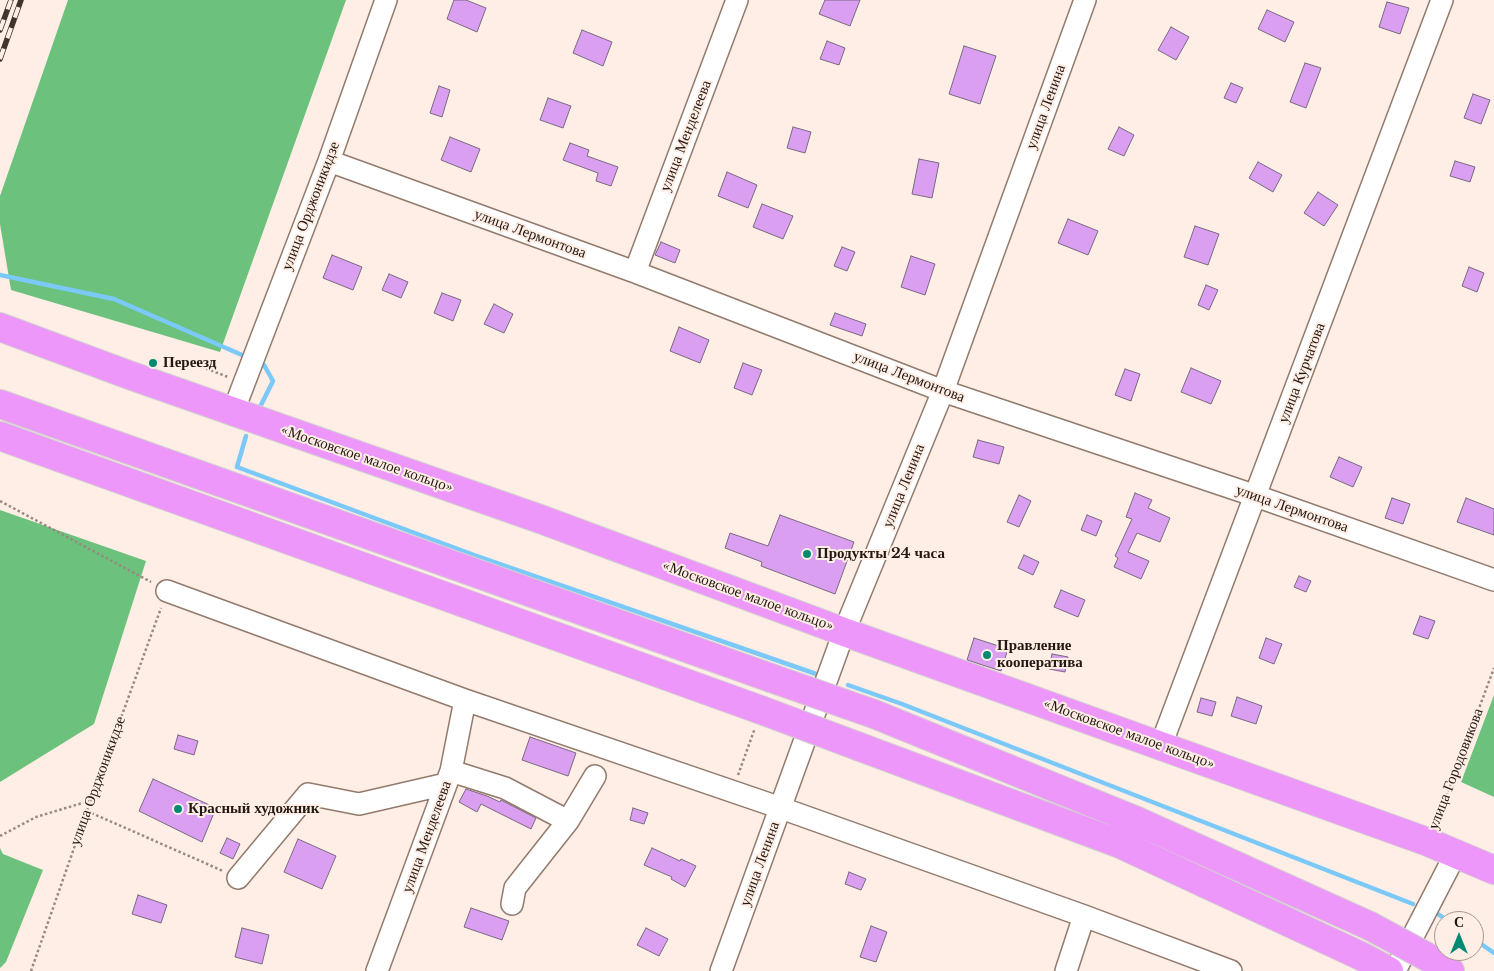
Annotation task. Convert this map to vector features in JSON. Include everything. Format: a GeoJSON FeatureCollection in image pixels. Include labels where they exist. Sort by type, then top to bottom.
{"type":"FeatureCollection","features":[{"type":"Feature","properties":{"kind":"highway","name":"«Московское малое кольцо»"},"geometry":{"type":"LineString","coordinates":[[0,327],[233,412],[543,520],[844,632],[1428,842],[1494,870]]}},
{"type":"Feature","properties":{"kind":"highway"},"geometry":{"type":"LineString","coordinates":[[0,404],[874,714],[1137,821],[1370,926],[1441,965]]}},
{"type":"Feature","properties":{"kind":"highway"},"geometry":{"type":"LineString","coordinates":[[0,436],[860,746],[1120,844],[1361,956],[1389,971]]}},
{"type":"Feature","properties":{"kind":"street","name":"улица Орджоникидзе"},"geometry":{"type":"LineString","coordinates":[[233,412],[329,161],[386,0]]}},
{"type":"Feature","properties":{"kind":"street","name":"улица Менделеева"},"geometry":{"type":"LineString","coordinates":[[634,272],[737,0]]}},
{"type":"Feature","properties":{"kind":"street","name":"улица Ленина"},"geometry":{"type":"LineString","coordinates":[[721,971],[844,632],[943,391],[1085,0]]}},
{"type":"Feature","properties":{"kind":"street","name":"улица Курчатова"},"geometry":{"type":"LineString","coordinates":[[1161,745],[1442,0]]}},
{"type":"Feature","properties":{"kind":"street","name":"улица Лермонтова"},"geometry":{"type":"LineString","coordinates":[[329,161],[634,272],[943,391],[1256,496],[1494,580]]}},
{"type":"Feature","properties":{"kind":"street"},"geometry":{"type":"LineString","coordinates":[[167,591],[465,700],[781,808],[1084,916],[1231,971]]}},
{"type":"Feature","properties":{"kind":"street","name":"улица Менделеева"},"geometry":{"type":"LineString","coordinates":[[377,971],[449,777],[465,700]]}},
{"type":"Feature","properties":{"kind":"street"},"geometry":{"type":"LineString","coordinates":[[512,904],[515,888],[568,821],[595,776]]}},
{"type":"Feature","properties":{"kind":"street"},"geometry":{"type":"LineString","coordinates":[[238,878],[308,794],[359,804],[449,777],[505,788],[568,821]]}},
{"type":"Feature","properties":{"kind":"street"},"geometry":{"type":"LineString","coordinates":[[1395,971],[1456,853]]}},
{"type":"Feature","properties":{"kind":"street"},"geometry":{"type":"LineString","coordinates":[[1066,971],[1084,916]]}},
{"type":"Feature","properties":{"kind":"path"},"geometry":{"type":"LineString","coordinates":[[197,365],[244,383]]}},
{"type":"Feature","properties":{"kind":"path"},"geometry":{"type":"LineString","coordinates":[[0,501],[167,591]]}},
{"type":"Feature","properties":{"kind":"path","name":"улица Орджоникидзе"},"geometry":{"type":"LineString","coordinates":[[31,971],[167,591]]}},
{"type":"Feature","properties":{"kind":"path","name":"улица Городовикова"},"geometry":{"type":"LineString","coordinates":[[1428,842],[1494,668]]}},
{"type":"Feature","properties":{"kind":"path"},"geometry":{"type":"LineString","coordinates":[[741,764],[761,710]]}},
{"type":"Feature","properties":{"kind":"path"},"geometry":{"type":"LineString","coordinates":[[0,836],[36,817],[89,801]]}},
{"type":"Feature","properties":{"kind":"path"},"geometry":{"type":"LineString","coordinates":[[87,811],[238,878]]}},
{"type":"Feature","properties":{"kind":"green space"},"geometry":{"type":"Polygon","coordinates":[[[68,0],[346,0],[220,352],[11,290],[0,224],[0,196],[68,0]]]}},
{"type":"Feature","properties":{"kind":"green space"},"geometry":{"type":"Polygon","coordinates":[[[0,510],[146,561],[94,724],[0,782],[0,510]]]}},
{"type":"Feature","properties":{"kind":"green space"},"geometry":{"type":"Polygon","coordinates":[[[1494,695],[1494,797],[1461,782],[1494,695]]]}},
{"type":"Feature","properties":{"kind":"green space"},"geometry":{"type":"Polygon","coordinates":[[[0,848],[3,854],[43,870],[6,962],[0,968],[0,848]]]}},
{"type":"Feature","properties":{"kind":"building"},"geometry":{"type":"Polygon","coordinates":[[[454,0],[466,0],[486,8],[477,32],[447,19],[454,0]]]}},
{"type":"Feature","properties":{"kind":"building"},"geometry":{"type":"Polygon","coordinates":[[[825,0],[860,0],[850,26],[819,14],[825,0]]]}},
{"type":"Feature","properties":{"kind":"building"},"geometry":{"type":"Polygon","coordinates":[[[1387,2],[1409,8],[1400,34],[1379,27],[1387,2]]]}},
{"type":"Feature","properties":{"kind":"building"},"geometry":{"type":"Polygon","coordinates":[[[1267,10],[1294,22],[1285,42],[1258,29],[1267,10]]]}},
{"type":"Feature","properties":{"kind":"building"},"geometry":{"type":"Polygon","coordinates":[[[1171,27],[1189,37],[1176,60],[1158,50],[1171,27]]]}},
{"type":"Feature","properties":{"kind":"building"},"geometry":{"type":"Polygon","coordinates":[[[582,30],[612,42],[603,66],[573,53],[582,30]]]}},
{"type":"Feature","properties":{"kind":"building"},"geometry":{"type":"Polygon","coordinates":[[[827,41],[845,48],[839,65],[820,59],[827,41]]]}},
{"type":"Feature","properties":{"kind":"building"},"geometry":{"type":"Polygon","coordinates":[[[964,46],[996,56],[980,104],[949,94],[964,46]]]}},
{"type":"Feature","properties":{"kind":"building"},"geometry":{"type":"Polygon","coordinates":[[[1305,63],[1321,68],[1306,108],[1290,102],[1305,63]]]}},
{"type":"Feature","properties":{"kind":"building"},"geometry":{"type":"Polygon","coordinates":[[[1231,83],[1243,88],[1236,103],[1224,98],[1231,83]]]}},
{"type":"Feature","properties":{"kind":"building"},"geometry":{"type":"Polygon","coordinates":[[[439,86],[450,90],[442,117],[430,113],[439,86]]]}},
{"type":"Feature","properties":{"kind":"building"},"geometry":{"type":"Polygon","coordinates":[[[1473,94],[1490,100],[1481,124],[1464,118],[1473,94]]]}},
{"type":"Feature","properties":{"kind":"building"},"geometry":{"type":"Polygon","coordinates":[[[548,98],[571,106],[563,128],[540,120],[548,98]]]}},
{"type":"Feature","properties":{"kind":"building"},"geometry":{"type":"Polygon","coordinates":[[[793,127],[811,132],[805,153],[787,148],[793,127]]]}},
{"type":"Feature","properties":{"kind":"building"},"geometry":{"type":"Polygon","coordinates":[[[1119,127],[1134,135],[1124,156],[1108,149],[1119,127]]]}},
{"type":"Feature","properties":{"kind":"building"},"geometry":{"type":"Polygon","coordinates":[[[450,137],[480,149],[471,172],[441,160],[450,137]]]}},
{"type":"Feature","properties":{"kind":"building"},"geometry":{"type":"Polygon","coordinates":[[[570,143],[589,150],[587,156],[618,167],[611,186],[596,181],[598,173],[563,160],[570,143]]]}},
{"type":"Feature","properties":{"kind":"building"},"geometry":{"type":"Polygon","coordinates":[[[919,159],[939,163],[932,198],[912,194],[919,159]]]}},
{"type":"Feature","properties":{"kind":"building"},"geometry":{"type":"Polygon","coordinates":[[[1455,161],[1475,167],[1470,182],[1450,176],[1455,161]]]}},
{"type":"Feature","properties":{"kind":"building"},"geometry":{"type":"Polygon","coordinates":[[[1258,162],[1282,175],[1273,192],[1249,178],[1258,162]]]}},
{"type":"Feature","properties":{"kind":"building"},"geometry":{"type":"Polygon","coordinates":[[[727,172],[757,185],[748,208],[718,196],[727,172]]]}},
{"type":"Feature","properties":{"kind":"building"},"geometry":{"type":"Polygon","coordinates":[[[1318,192],[1338,205],[1324,226],[1304,213],[1318,192]]]}},
{"type":"Feature","properties":{"kind":"building"},"geometry":{"type":"Polygon","coordinates":[[[762,204],[793,216],[783,239],[753,227],[762,204]]]}},
{"type":"Feature","properties":{"kind":"building"},"geometry":{"type":"Polygon","coordinates":[[[1068,219],[1098,231],[1088,255],[1058,243],[1068,219]]]}},
{"type":"Feature","properties":{"kind":"building"},"geometry":{"type":"Polygon","coordinates":[[[1195,226],[1219,234],[1208,265],[1184,257],[1195,226]]]}},
{"type":"Feature","properties":{"kind":"building"},"geometry":{"type":"Polygon","coordinates":[[[661,242],[680,250],[675,263],[655,255],[661,242]]]}},
{"type":"Feature","properties":{"kind":"building"},"geometry":{"type":"Polygon","coordinates":[[[842,247],[855,252],[847,271],[834,266],[842,247]]]}},
{"type":"Feature","properties":{"kind":"building"},"geometry":{"type":"Polygon","coordinates":[[[332,255],[362,267],[353,290],[323,278],[332,255]]]}},
{"type":"Feature","properties":{"kind":"building"},"geometry":{"type":"Polygon","coordinates":[[[911,256],[935,264],[925,295],[901,287],[911,256]]]}},
{"type":"Feature","properties":{"kind":"building"},"geometry":{"type":"Polygon","coordinates":[[[1469,267],[1484,273],[1477,292],[1462,286],[1469,267]]]}},
{"type":"Feature","properties":{"kind":"building"},"geometry":{"type":"Polygon","coordinates":[[[389,274],[408,282],[401,298],[382,290],[389,274]]]}},
{"type":"Feature","properties":{"kind":"building"},"geometry":{"type":"Polygon","coordinates":[[[1206,285],[1218,290],[1209,310],[1198,305],[1206,285]]]}},
{"type":"Feature","properties":{"kind":"building"},"geometry":{"type":"Polygon","coordinates":[[[442,293],[461,300],[453,321],[434,313],[442,293]]]}},
{"type":"Feature","properties":{"kind":"building"},"geometry":{"type":"Polygon","coordinates":[[[494,304],[513,314],[504,333],[484,324],[494,304]]]}},
{"type":"Feature","properties":{"kind":"building"},"geometry":{"type":"Polygon","coordinates":[[[835,313],[866,324],[862,336],[830,325],[835,313]]]}},
{"type":"Feature","properties":{"kind":"building"},"geometry":{"type":"Polygon","coordinates":[[[679,327],[709,340],[700,363],[670,351],[679,327]]]}},
{"type":"Feature","properties":{"kind":"building"},"geometry":{"type":"Polygon","coordinates":[[[743,363],[762,370],[752,395],[734,388],[743,363]]]}},
{"type":"Feature","properties":{"kind":"building"},"geometry":{"type":"Polygon","coordinates":[[[1191,368],[1221,381],[1211,404],[1181,392],[1191,368]]]}},
{"type":"Feature","properties":{"kind":"building"},"geometry":{"type":"Polygon","coordinates":[[[1125,369],[1140,374],[1131,401],[1115,395],[1125,369]]]}},
{"type":"Feature","properties":{"kind":"building"},"geometry":{"type":"Polygon","coordinates":[[[978,440],[1004,447],[999,464],[973,457],[978,440]]]}},
{"type":"Feature","properties":{"kind":"building"},"geometry":{"type":"Polygon","coordinates":[[[1339,457],[1362,467],[1353,487],[1330,477],[1339,457]]]}},
{"type":"Feature","properties":{"kind":"building"},"geometry":{"type":"Polygon","coordinates":[[[1135,493],[1152,500],[1148,508],[1170,518],[1160,542],[1137,533],[1128,552],[1149,561],[1141,579],[1114,567],[1118,558],[1115,556],[1132,519],[1126,517],[1135,493]]]}},
{"type":"Feature","properties":{"kind":"building"},"geometry":{"type":"Polygon","coordinates":[[[1019,495],[1031,501],[1019,527],[1007,522],[1019,495]]]}},
{"type":"Feature","properties":{"kind":"building"},"geometry":{"type":"Polygon","coordinates":[[[1392,498],[1410,504],[1403,524],[1385,518],[1392,498]]]}},
{"type":"Feature","properties":{"kind":"building"},"geometry":{"type":"Polygon","coordinates":[[[1466,498],[1494,509],[1494,535],[1457,522],[1466,498]]]}},
{"type":"Feature","properties":{"kind":"building","name":"Продукты 24 часа"},"geometry":{"type":"Polygon","coordinates":[[[780,515],[854,542],[835,594],[761,566],[762,562],[725,548],[730,533],[768,546],[780,515]]]}},
{"type":"Feature","properties":{"kind":"building"},"geometry":{"type":"Polygon","coordinates":[[[1087,515],[1102,521],[1096,536],[1081,530],[1087,515]]]}},
{"type":"Feature","properties":{"kind":"building"},"geometry":{"type":"Polygon","coordinates":[[[1024,555],[1039,562],[1033,575],[1018,568],[1024,555]]]}},
{"type":"Feature","properties":{"kind":"building"},"geometry":{"type":"Polygon","coordinates":[[[1299,576],[1311,581],[1306,592],[1294,587],[1299,576]]]}},
{"type":"Feature","properties":{"kind":"building"},"geometry":{"type":"Polygon","coordinates":[[[1061,590],[1085,600],[1078,617],[1054,607],[1061,590]]]}},
{"type":"Feature","properties":{"kind":"building"},"geometry":{"type":"Polygon","coordinates":[[[1420,616],[1435,621],[1428,639],[1413,634],[1420,616]]]}},
{"type":"Feature","properties":{"kind":"building","name":"Правление кооператива"},"geometry":{"type":"Polygon","coordinates":[[[974,638],[1008,649],[1001,671],[967,660],[974,638]]]}},
{"type":"Feature","properties":{"kind":"building"},"geometry":{"type":"Polygon","coordinates":[[[1266,638],[1282,644],[1274,664],[1259,658],[1266,638]]]}},
{"type":"Feature","properties":{"kind":"building"},"geometry":{"type":"Polygon","coordinates":[[[1052,654],[1068,657],[1065,672],[1049,669],[1052,654]]]}},
{"type":"Feature","properties":{"kind":"building"},"geometry":{"type":"Polygon","coordinates":[[[1237,697],[1262,706],[1256,724],[1231,716],[1237,697]]]}},
{"type":"Feature","properties":{"kind":"building"},"geometry":{"type":"Polygon","coordinates":[[[1201,698],[1216,702],[1212,716],[1197,712],[1201,698]]]}},
{"type":"Feature","properties":{"kind":"building"},"geometry":{"type":"Polygon","coordinates":[[[178,735],[198,741],[194,755],[174,749],[178,735]]]}},
{"type":"Feature","properties":{"kind":"building"},"geometry":{"type":"Polygon","coordinates":[[[530,737],[576,753],[568,776],[522,760],[530,737]]]}},
{"type":"Feature","properties":{"kind":"building","name":"Красный художник"},"geometry":{"type":"Polygon","coordinates":[[[153,779],[216,808],[202,842],[139,811],[153,779]]]}},
{"type":"Feature","properties":{"kind":"building"},"geometry":{"type":"Polygon","coordinates":[[[466,789],[500,802],[501,800],[536,818],[531,829],[481,804],[477,812],[459,802],[466,789]]]}},
{"type":"Feature","properties":{"kind":"building"},"geometry":{"type":"Polygon","coordinates":[[[633,808],[648,813],[644,824],[630,820],[633,808]]]}},
{"type":"Feature","properties":{"kind":"building"},"geometry":{"type":"Polygon","coordinates":[[[227,838],[240,844],[233,859],[220,853],[227,838]]]}},
{"type":"Feature","properties":{"kind":"building"},"geometry":{"type":"Polygon","coordinates":[[[298,839],[336,856],[322,889],[284,872],[298,839]]]}},
{"type":"Feature","properties":{"kind":"building"},"geometry":{"type":"Polygon","coordinates":[[[652,848],[696,866],[685,887],[671,879],[672,877],[644,865],[652,848]]]}},
{"type":"Feature","properties":{"kind":"building"},"geometry":{"type":"Polygon","coordinates":[[[849,872],[866,879],[861,890],[845,884],[849,872]]]}},
{"type":"Feature","properties":{"kind":"building"},"geometry":{"type":"Polygon","coordinates":[[[138,895],[167,905],[161,923],[132,914],[138,895]]]}},
{"type":"Feature","properties":{"kind":"building"},"geometry":{"type":"Polygon","coordinates":[[[471,908],[509,921],[502,940],[464,927],[471,908]]]}},
{"type":"Feature","properties":{"kind":"building"},"geometry":{"type":"Polygon","coordinates":[[[871,926],[887,932],[876,962],[860,957],[871,926]]]}},
{"type":"Feature","properties":{"kind":"building"},"geometry":{"type":"Polygon","coordinates":[[[242,928],[269,935],[262,964],[235,957],[242,928]]]}},
{"type":"Feature","properties":{"kind":"building"},"geometry":{"type":"Polygon","coordinates":[[[646,928],[668,939],[659,956],[637,945],[646,928]]]}},
{"type":"Feature","properties":{"kind":"waterway"},"geometry":{"type":"LineString","coordinates":[[0,275],[114,299],[242,355]]}},
{"type":"Feature","properties":{"kind":"waterway"},"geometry":{"type":"LineString","coordinates":[[260,407],[273,381],[264,365]]}},
{"type":"Feature","properties":{"kind":"waterway"},"geometry":{"type":"LineString","coordinates":[[246,436],[237,467],[474,555],[822,676]]}},
{"type":"Feature","properties":{"kind":"waterway"},"geometry":{"type":"LineString","coordinates":[[848,685],[902,704],[1413,904]]}},
{"type":"Feature","properties":{"kind":"waterway"},"geometry":{"type":"LineString","coordinates":[[1484,946],[1494,953]]}},
{"type":"Feature","properties":{"kind":"railway"},"geometry":{"type":"LineString","coordinates":[[0,30],[11,0]]}},
{"type":"Feature","properties":{"kind":"railway"},"geometry":{"type":"LineString","coordinates":[[0,59],[21,0]]}},
{"type":"Feature","properties":{"kind":"place","name":"Переезд"},"geometry":{"type":"Point","coordinates":[153,363]}},
{"type":"Feature","properties":{"kind":"place","name":"Продукты 24 часа"},"geometry":{"type":"Point","coordinates":[807,554]}},
{"type":"Feature","properties":{"kind":"place","name":"Правление кооператива"},"geometry":{"type":"Point","coordinates":[987,655]}},
{"type":"Feature","properties":{"kind":"place","name":"Красный художник"},"geometry":{"type":"Point","coordinates":[178,809]}}]}
